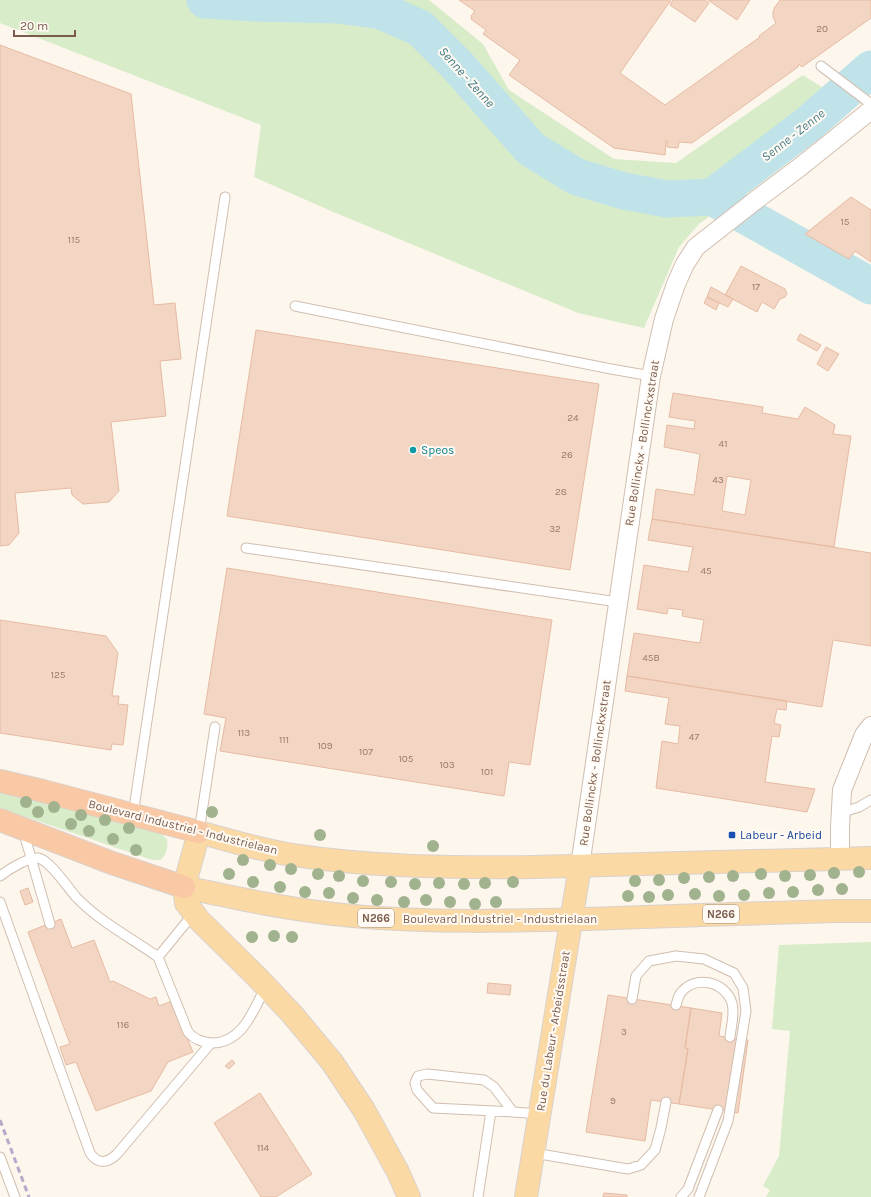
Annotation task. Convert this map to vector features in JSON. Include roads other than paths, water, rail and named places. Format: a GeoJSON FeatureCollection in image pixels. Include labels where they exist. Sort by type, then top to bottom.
{"type":"FeatureCollection","features":[{"type":"Feature","properties":{"kind":"highway","name":"Boulevard Industriel - Industrielaan"},"geometry":{"type":"LineString","coordinates":[[0,781],[199,832]]}},
{"type":"Feature","properties":{"kind":"highway","name":"Boulevard Industriel - Industrielaan"},"geometry":{"type":"LineString","coordinates":[[0,820],[112,863],[184,887]]}},
{"type":"Feature","properties":{"kind":"main road","name":"Boulevard Industriel - Industrielaan"},"geometry":{"type":"LineString","coordinates":[[199,832],[255,847],[293,855],[360,863],[417,867],[480,868],[871,858]]}},
{"type":"Feature","properties":{"kind":"main road"},"geometry":{"type":"LineString","coordinates":[[199,832],[184,887],[186,903],[199,920],[266,986],[292,1014],[336,1068],[364,1110],[398,1172],[409,1197]]}},
{"type":"Feature","properties":{"kind":"main road","name":"Rue du Labeur - Arbeidsstraat"},"geometry":{"type":"LineString","coordinates":[[526,1197],[580,866]]}},
{"type":"Feature","properties":{"kind":"main road","name":"Boulevard Industriel - Industrielaan"},"geometry":{"type":"LineString","coordinates":[[184,887],[286,908],[352,916],[413,920],[469,921],[571,919],[871,911]]}},
{"type":"Feature","properties":{"kind":"street","name":"Rue Bollinckx - Bollinckxstraat"},"geometry":{"type":"LineString","coordinates":[[580,866],[650,376],[664,319],[676,284],[685,264],[696,247],[800,167],[866,103]]}},
{"type":"Feature","properties":{"kind":"street"},"geometry":{"type":"LineString","coordinates":[[840,858],[840,813],[842,790],[864,735],[871,726]]}},
{"type":"Feature","properties":{"kind":"lane"},"geometry":{"type":"LineString","coordinates":[[821,66],[866,103],[871,104]]}},
{"type":"Feature","properties":{"kind":"lane"},"geometry":{"type":"LineString","coordinates":[[133,815],[225,197]]}},
{"type":"Feature","properties":{"kind":"lane"},"geometry":{"type":"LineString","coordinates":[[295,306],[650,376]]}},
{"type":"Feature","properties":{"kind":"lane"},"geometry":{"type":"LineString","coordinates":[[246,548],[618,602]]}},
{"type":"Feature","properties":{"kind":"lane"},"geometry":{"type":"LineString","coordinates":[[199,832],[215,727]]}},
{"type":"Feature","properties":{"kind":"lane"},"geometry":{"type":"LineString","coordinates":[[840,813],[859,807],[871,800]]}},
{"type":"Feature","properties":{"kind":"lane"},"geometry":{"type":"LineString","coordinates":[[23,829],[50,924]]}},
{"type":"Feature","properties":{"kind":"lane"},"geometry":{"type":"LineString","coordinates":[[0,876],[7,870],[31,858],[39,858],[45,862],[52,868],[76,897],[93,913],[158,957],[188,1032],[196,1040],[211,1043],[231,1039],[238,1034],[245,1025],[266,986]]}},
{"type":"Feature","properties":{"kind":"lane"},"geometry":{"type":"LineString","coordinates":[[0,902],[90,1153],[94,1158],[106,1161],[110,1160],[117,1154],[211,1043]]}},
{"type":"Feature","properties":{"kind":"lane"},"geometry":{"type":"LineString","coordinates":[[158,957],[194,913]]}},
{"type":"Feature","properties":{"kind":"lane"},"geometry":{"type":"LineString","coordinates":[[632,999],[636,976],[649,961],[676,956],[704,959],[734,973],[743,988],[746,1011],[728,1121],[699,1197]]}},
{"type":"Feature","properties":{"kind":"lane"},"geometry":{"type":"LineString","coordinates":[[676,1005],[679,994],[688,986],[700,982],[714,984],[726,993],[732,1002],[734,1010],[730,1037]]}},
{"type":"Feature","properties":{"kind":"lane"},"geometry":{"type":"LineString","coordinates":[[513,1112],[494,1087],[484,1080],[427,1074],[418,1076],[415,1083],[417,1090],[433,1108],[540,1114]]}},
{"type":"Feature","properties":{"kind":"lane"},"geometry":{"type":"LineString","coordinates":[[534,1153],[628,1169],[641,1165],[655,1150],[666,1102]]}},
{"type":"Feature","properties":{"kind":"lane"},"geometry":{"type":"LineString","coordinates":[[681,1197],[688,1189],[718,1110]]}},
{"type":"Feature","properties":{"kind":"lane"},"geometry":{"type":"LineString","coordinates":[[478,1197],[491,1111]]}},
{"type":"Feature","properties":{"kind":"lane"},"geometry":{"type":"LineString","coordinates":[[0,1157],[15,1197]]}},
{"type":"Feature","properties":{"kind":"waterway","name":"Senne - Zenne"},"geometry":{"type":"LineString","coordinates":[[205,0],[338,5],[381,11],[420,28],[458,66],[531,149],[577,177],[624,191],[667,199],[712,197],[871,286]]}},
{"type":"Feature","properties":{"kind":"waterway","name":"Senne - Zenne"},"geometry":{"type":"LineString","coordinates":[[712,197],[807,125],[871,69]]}},
{"type":"Feature","properties":{"kind":"railway"},"geometry":{"type":"LineString","coordinates":[[0,1120],[29,1197]]}},
{"type":"Feature","properties":{"kind":"place","name":"Speos"},"geometry":{"type":"Point","coordinates":[413,450]}},
{"type":"Feature","properties":{"kind":"place","name":"Labeur - Arbeid"},"geometry":{"type":"Point","coordinates":[732,835]}}]}
